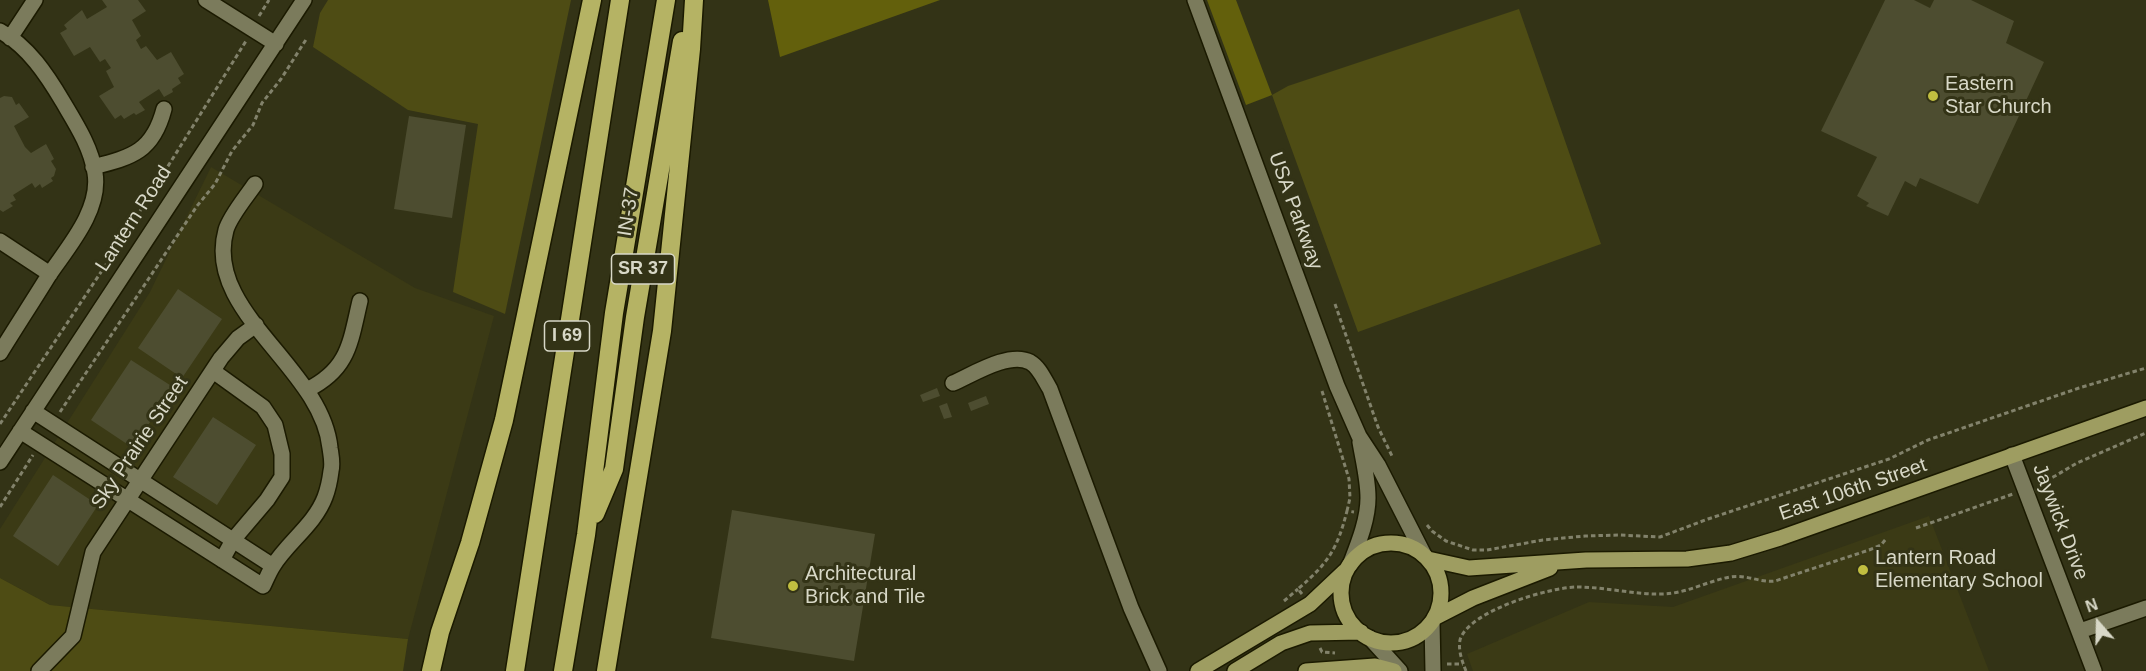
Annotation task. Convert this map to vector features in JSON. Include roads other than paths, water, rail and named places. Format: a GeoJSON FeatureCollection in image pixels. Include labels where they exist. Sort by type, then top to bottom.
{"type":"FeatureCollection","features":[{"type":"Feature","properties":{"kind":"highway"},"geometry":{"type":"LineString","coordinates":[[431,671],[440,632],[470,543],[504,420],[592,0]]}},
{"type":"Feature","properties":{"kind":"highway","name":"I 69"},"geometry":{"type":"LineString","coordinates":[[514,671],[620,0]]}},
{"type":"Feature","properties":{"kind":"highway","name":"I 69"},"geometry":{"type":"LineString","coordinates":[[563,671],[586,536],[614,313],[666,0]]}},
{"type":"Feature","properties":{"kind":"highway"},"geometry":{"type":"LineString","coordinates":[[608,671],[662,331],[691,49],[692,0]]}},
{"type":"Feature","properties":{"kind":"highway","name":"IN-37"},"geometry":{"type":"LineString","coordinates":[[586,536],[614,469],[658,172],[675,73],[692,0]]}},
{"type":"Feature","properties":{"kind":"main road","name":"East 106th Street"},"geometry":{"type":"LineString","coordinates":[[1426,557],[1469,568],[1564,562],[1687,559],[1731,553],[1780,538],[2146,408]]}},
{"type":"Feature","properties":{"kind":"main road"},"geometry":{"type":"LineString","coordinates":[[1198,671],[1310,604],[1368,548],[1384,543],[1401,544],[1426,557],[1437,574],[1441,592],[1440,601],[1433,620],[1419,634],[1404,641],[1387,642],[1366,635],[1310,633],[1281,643],[1235,671]]}},
{"type":"Feature","properties":{"kind":"main road","name":"East 106th Street"},"geometry":{"type":"LineString","coordinates":[[1433,620],[1473,598],[1564,562]]}},
{"type":"Feature","properties":{"kind":"main road"},"geometry":{"type":"LineString","coordinates":[[1348,567],[1342,586],[1342,603],[1349,619],[1366,635]]}},
{"type":"Feature","properties":{"kind":"main road"},"geometry":{"type":"LineString","coordinates":[[1306,671],[1375,666],[1394,671]]}},
{"type":"Feature","properties":{"kind":"street"},"geometry":{"type":"LineString","coordinates":[[0,353],[69,248],[86,217],[94,195],[95,175],[80,132],[57,92],[33,58],[3,35],[35,0]]}},
{"type":"Feature","properties":{"kind":"street"},"geometry":{"type":"LineString","coordinates":[[206,0],[276,44]]}},
{"type":"Feature","properties":{"kind":"street","name":"Lantern Road"},"geometry":{"type":"LineString","coordinates":[[0,462],[304,0]]}},
{"type":"Feature","properties":{"kind":"street","name":"USA Parkway"},"geometry":{"type":"LineString","coordinates":[[1195,0],[1337,386],[1359,436],[1382,472],[1426,557]]}},
{"type":"Feature","properties":{"kind":"street"},"geometry":{"type":"LineString","coordinates":[[93,167],[124,157],[148,143],[159,128],[164,109]]}},
{"type":"Feature","properties":{"kind":"street"},"geometry":{"type":"LineString","coordinates":[[20,431],[263,586],[273,566],[307,525],[325,498],[332,468],[329,432],[307,390],[246,314],[230,287],[223,257],[226,229],[255,184]]}},
{"type":"Feature","properties":{"kind":"street"},"geometry":{"type":"LineString","coordinates":[[0,241],[50,274]]}},
{"type":"Feature","properties":{"kind":"street"},"geometry":{"type":"LineString","coordinates":[[307,390],[324,382],[339,366],[348,348],[360,301]]}},
{"type":"Feature","properties":{"kind":"street","name":"Sky Prairie Street"},"geometry":{"type":"LineString","coordinates":[[39,671],[73,636],[93,552],[221,358],[238,338],[256,326]]}},
{"type":"Feature","properties":{"kind":"street"},"geometry":{"type":"LineString","coordinates":[[953,383],[1008,359],[1029,362],[1039,371],[1050,389],[1131,608],[1160,671]]}},
{"type":"Feature","properties":{"kind":"street"},"geometry":{"type":"LineString","coordinates":[[213,371],[263,407],[275,425],[282,454],[282,477],[267,500],[233,540],[222,560]]}},
{"type":"Feature","properties":{"kind":"street"},"geometry":{"type":"LineString","coordinates":[[33,411],[273,566]]}},
{"type":"Feature","properties":{"kind":"street","name":"USA Parkway"},"geometry":{"type":"LineString","coordinates":[[1348,567],[1364,524],[1368,505],[1359,436]]}},
{"type":"Feature","properties":{"kind":"street","name":"Jaywick Drive"},"geometry":{"type":"LineString","coordinates":[[2012,455],[2094,671]]}},
{"type":"Feature","properties":{"kind":"street"},"geometry":{"type":"LineString","coordinates":[[2080,631],[2146,608]]}},
{"type":"Feature","properties":{"kind":"street"},"geometry":{"type":"LineString","coordinates":[[1433,620],[1439,668]]}},
{"type":"Feature","properties":{"kind":"street"},"geometry":{"type":"LineString","coordinates":[[1366,635],[1400,671]]}},
{"type":"Feature","properties":{"kind":"place","name":"Eastern Star Church"},"geometry":{"type":"Point","coordinates":[1933,96]}},
{"type":"Feature","properties":{"kind":"place","name":"Lantern Road Elementary School"},"geometry":{"type":"Point","coordinates":[1863,570]}},
{"type":"Feature","properties":{"kind":"place","name":"Architectural Brick and Tile"},"geometry":{"type":"Point","coordinates":[793,586]}}]}
